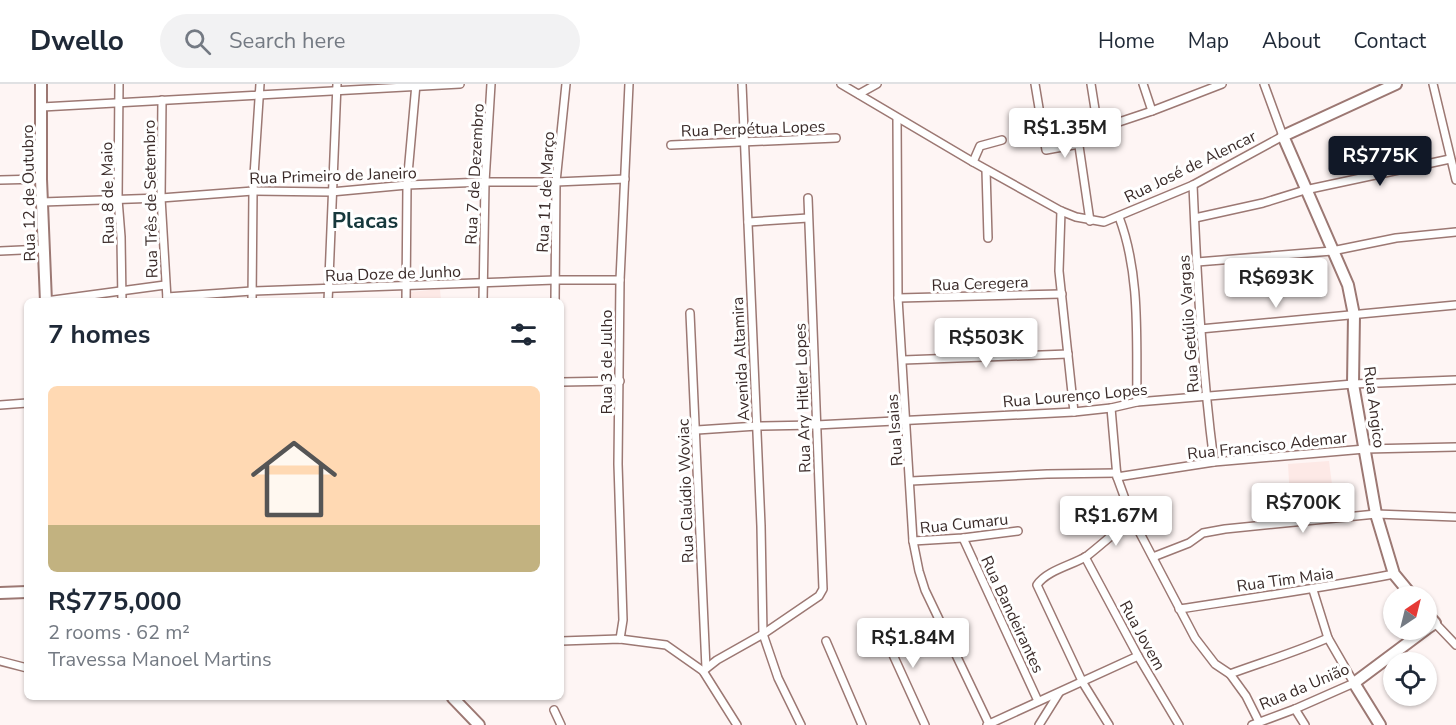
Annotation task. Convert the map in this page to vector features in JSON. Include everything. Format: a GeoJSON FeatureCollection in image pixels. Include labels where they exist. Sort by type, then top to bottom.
{"type":"FeatureCollection","features":[{"type":"Feature","properties":{"kind":"street","name":"Rua 12 de Outubro"},"geometry":{"type":"LineString","coordinates":[[41,84],[41,179],[46,298]]}},
{"type":"Feature","properties":{"kind":"street","name":"Rua 8 de Maio"},"geometry":{"type":"LineString","coordinates":[[119,84],[118,199],[122,298]]}},
{"type":"Feature","properties":{"kind":"street"},"geometry":{"type":"LineString","coordinates":[[252,298],[253,191],[260,84]]}},
{"type":"Feature","properties":{"kind":"street"},"geometry":{"type":"LineString","coordinates":[[42,106],[337,88],[460,84]]}},
{"type":"Feature","properties":{"kind":"street","name":"Rua 7 de Dezembro"},"geometry":{"type":"LineString","coordinates":[[483,298],[485,182],[492,84]]}},
{"type":"Feature","properties":{"kind":"street","name":"Rua 11 de Março"},"geometry":{"type":"LineString","coordinates":[[555,298],[556,183],[566,84]]}},
{"type":"Feature","properties":{"kind":"street","name":"Rua 3 de Julho"},"geometry":{"type":"LineString","coordinates":[[620,639],[623,620],[618,464],[620,280],[629,84]]}},
{"type":"Feature","properties":{"kind":"street","name":"Avenida Altamira"},"geometry":{"type":"LineString","coordinates":[[742,84],[757,426],[763,634],[778,678],[801,725]]}},
{"type":"Feature","properties":{"kind":"street","name":"Rua José de Alencar"},"geometry":{"type":"LineString","coordinates":[[842,84],[986,170],[1061,211],[1090,221],[1104,222],[1193,185],[1283,136],[1396,84]]}},
{"type":"Feature","properties":{"kind":"street"},"geometry":{"type":"LineString","coordinates":[[859,94],[877,84]]}},
{"type":"Feature","properties":{"kind":"street"},"geometry":{"type":"LineString","coordinates":[[1035,84],[1046,150],[1079,144]]}},
{"type":"Feature","properties":{"kind":"street"},"geometry":{"type":"LineString","coordinates":[[1091,84],[1098,128]]}},
{"type":"Feature","properties":{"kind":"street"},"geometry":{"type":"LineString","coordinates":[[1143,84],[1152,111]]}},
{"type":"Feature","properties":{"kind":"street"},"geometry":{"type":"LineString","coordinates":[[1090,221],[1079,144],[1083,134],[1152,111],[1202,87],[1222,84]]}},
{"type":"Feature","properties":{"kind":"street","name":"Rua Angico"},"geometry":{"type":"LineString","coordinates":[[1264,84],[1305,190],[1348,285],[1354,315],[1353,384],[1376,514],[1394,574],[1404,586]]}},
{"type":"Feature","properties":{"kind":"street"},"geometry":{"type":"LineString","coordinates":[[1433,84],[1456,180]]}},
{"type":"Feature","properties":{"kind":"street"},"geometry":{"type":"LineString","coordinates":[[406,298],[407,185],[416,85]]}},
{"type":"Feature","properties":{"kind":"street"},"geometry":{"type":"LineString","coordinates":[[328,298],[337,88]]}},
{"type":"Feature","properties":{"kind":"street","name":"Rua Três de Setembro"},"geometry":{"type":"LineString","coordinates":[[162,100],[160,198],[167,298]]}},
{"type":"Feature","properties":{"kind":"street","name":"Rua Isaias"},"geometry":{"type":"LineString","coordinates":[[897,118],[898,298],[913,541],[925,590],[988,725]]}},
{"type":"Feature","properties":{"kind":"street","name":"Rua Perpétua Lopes"},"geometry":{"type":"LineString","coordinates":[[671,145],[836,138]]}},
{"type":"Feature","properties":{"kind":"street"},"geometry":{"type":"LineString","coordinates":[[974,162],[980,146],[1002,140]]}},
{"type":"Feature","properties":{"kind":"street"},"geometry":{"type":"LineString","coordinates":[[1195,218],[1263,203],[1305,190],[1450,159]]}},
{"type":"Feature","properties":{"kind":"street"},"geometry":{"type":"LineString","coordinates":[[986,170],[988,238]]}},
{"type":"Feature","properties":{"kind":"street"},"geometry":{"type":"LineString","coordinates":[[0,180],[41,179]]}},
{"type":"Feature","properties":{"kind":"street","name":"Rua Primeiro de Janeiro"},"geometry":{"type":"LineString","coordinates":[[42,202],[160,198],[253,191],[331,192],[407,185],[485,182],[556,183],[625,179]]}},
{"type":"Feature","properties":{"kind":"street","name":"Rua Getúlio Vargas"},"geometry":{"type":"LineString","coordinates":[[1193,185],[1200,329],[1214,462]]}},
{"type":"Feature","properties":{"kind":"street","name":"Rua Ary Hitler Lopes"},"geometry":{"type":"LineString","coordinates":[[763,634],[819,596],[823,584],[808,198]]}},
{"type":"Feature","properties":{"kind":"street"},"geometry":{"type":"LineString","coordinates":[[1061,211],[1059,270],[1074,412]]}},
{"type":"Feature","properties":{"kind":"street"},"geometry":{"type":"LineString","coordinates":[[1119,217],[1126,236],[1133,276],[1137,402]]}},
{"type":"Feature","properties":{"kind":"street"},"geometry":{"type":"LineString","coordinates":[[748,222],[808,218]]}},
{"type":"Feature","properties":{"kind":"street"},"geometry":{"type":"LineString","coordinates":[[1197,262],[1332,251],[1396,238],[1456,232]]}},
{"type":"Feature","properties":{"kind":"street"},"geometry":{"type":"LineString","coordinates":[[0,251],[44,249]]}},
{"type":"Feature","properties":{"kind":"street","name":"Rua Doze de Junho"},"geometry":{"type":"LineString","coordinates":[[178,298],[252,291],[555,280],[620,280]]}},
{"type":"Feature","properties":{"kind":"street"},"geometry":{"type":"LineString","coordinates":[[66,298],[165,285]]}},
{"type":"Feature","properties":{"kind":"street","name":"Rua Ceregera"},"geometry":{"type":"LineString","coordinates":[[898,298],[1062,294]]}},
{"type":"Feature","properties":{"kind":"street"},"geometry":{"type":"LineString","coordinates":[[1200,329],[1456,304]]}},
{"type":"Feature","properties":{"kind":"street","name":"Rua Claúdio Woviac"},"geometry":{"type":"LineString","coordinates":[[690,313],[697,430],[696,458],[705,669]]}},
{"type":"Feature","properties":{"kind":"street"},"geometry":{"type":"LineString","coordinates":[[903,360],[1068,354]]}},
{"type":"Feature","properties":{"kind":"street","name":"Rua Lourenço Lopes"},"geometry":{"type":"LineString","coordinates":[[697,430],[1074,412],[1111,408],[1137,402],[1353,384],[1456,380]]}},
{"type":"Feature","properties":{"kind":"street"},"geometry":{"type":"LineString","coordinates":[[564,382],[620,381]]}},
{"type":"Feature","properties":{"kind":"street"},"geometry":{"type":"LineString","coordinates":[[0,405],[24,403]]}},
{"type":"Feature","properties":{"kind":"street"},"geometry":{"type":"LineString","coordinates":[[1111,408],[1117,475],[1132,518],[1195,638],[1215,664],[1230,675],[1246,696],[1256,723]]}},
{"type":"Feature","properties":{"kind":"street","name":"Rua Francisco Ademar"},"geometry":{"type":"LineString","coordinates":[[910,481],[1047,474],[1117,475],[1214,462],[1365,449],[1456,447]]}},
{"type":"Feature","properties":{"kind":"street"},"geometry":{"type":"LineString","coordinates":[[1153,557],[1189,543],[1203,533],[1376,514],[1456,517]]}},
{"type":"Feature","properties":{"kind":"street"},"geometry":{"type":"LineString","coordinates":[[1106,723],[1083,682],[1037,585],[1040,580],[1058,568],[1085,557],[1132,518]]}},
{"type":"Feature","properties":{"kind":"street","name":"Rua Cumaru"},"geometry":{"type":"LineString","coordinates":[[913,541],[1018,531]]}},
{"type":"Feature","properties":{"kind":"street","name":"Rua Bandeirantes"},"geometry":{"type":"LineString","coordinates":[[963,538],[1038,701]]}},
{"type":"Feature","properties":{"kind":"street","name":"Rua Jovem"},"geometry":{"type":"LineString","coordinates":[[1085,557],[1138,657],[1179,725]]}},
{"type":"Feature","properties":{"kind":"street","name":"Rua Tim Maia"},"geometry":{"type":"LineString","coordinates":[[1179,609],[1313,590],[1394,574]]}},
{"type":"Feature","properties":{"kind":"street"},"geometry":{"type":"LineString","coordinates":[[1313,590],[1328,638],[1380,725]]}},
{"type":"Feature","properties":{"kind":"street"},"geometry":{"type":"LineString","coordinates":[[0,592],[24,592]]}},
{"type":"Feature","properties":{"kind":"street"},"geometry":{"type":"LineString","coordinates":[[879,624],[925,725]]}},
{"type":"Feature","properties":{"kind":"street"},"geometry":{"type":"LineString","coordinates":[[1437,632],[1456,645]]}},
{"type":"Feature","properties":{"kind":"street"},"geometry":{"type":"LineString","coordinates":[[705,669],[763,634]]}},
{"type":"Feature","properties":{"kind":"street"},"geometry":{"type":"LineString","coordinates":[[1230,675],[1299,651],[1328,638]]}},
{"type":"Feature","properties":{"kind":"street"},"geometry":{"type":"LineString","coordinates":[[564,641],[620,639],[666,645],[705,669],[737,725]]}},
{"type":"Feature","properties":{"kind":"street","name":"Rua da União"},"geometry":{"type":"LineString","coordinates":[[1256,723],[1354,683],[1412,640]]}},
{"type":"Feature","properties":{"kind":"street"},"geometry":{"type":"LineString","coordinates":[[826,641],[862,725]]}},
{"type":"Feature","properties":{"kind":"street"},"geometry":{"type":"LineString","coordinates":[[988,725],[1138,657]]}},
{"type":"Feature","properties":{"kind":"street"},"geometry":{"type":"LineString","coordinates":[[0,661],[24,667]]}},
{"type":"Feature","properties":{"kind":"street"},"geometry":{"type":"LineString","coordinates":[[1039,725],[1059,693]]}},
{"type":"Feature","properties":{"kind":"street"},"geometry":{"type":"LineString","coordinates":[[455,700],[479,725]]}},
{"type":"Feature","properties":{"kind":"street"},"geometry":{"type":"LineString","coordinates":[[1295,709],[1305,725]]}},
{"type":"Feature","properties":{"kind":"street"},"geometry":{"type":"LineString","coordinates":[[554,710],[561,725]]}},
{"type":"Feature","properties":{"kind":"shaded area"},"geometry":{"type":"Polygon","coordinates":[[[440,289],[441,298],[409,298],[410,292],[440,289]]]}},
{"type":"Feature","properties":{"kind":"shaded area"},"geometry":{"type":"Polygon","coordinates":[[[1329,461],[1336,516],[1291,517],[1288,464],[1329,461]]]}},
{"type":"Feature","properties":{"kind":"district","name":"Placas"},"geometry":{"type":"Point","coordinates":[365,220]}}]}
